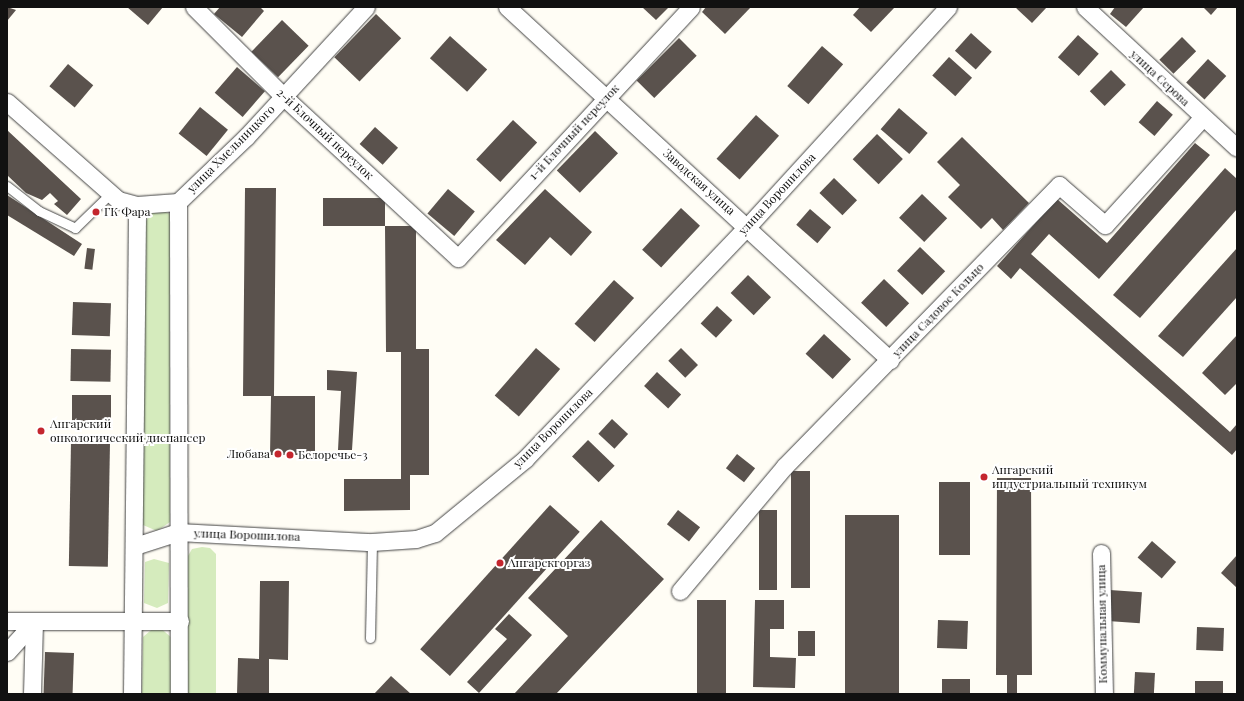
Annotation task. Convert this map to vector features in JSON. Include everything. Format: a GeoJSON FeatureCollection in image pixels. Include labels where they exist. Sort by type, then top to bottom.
{"type":"FeatureCollection","features":[{"type":"Feature","properties":{"kind":"street","name":"2-й Блочный переулок"},"geometry":{"type":"LineString","coordinates":[[194,7],[284,97],[458,258]]}},
{"type":"Feature","properties":{"kind":"street","name":"улица Хмельницкого"},"geometry":{"type":"LineString","coordinates":[[178,202],[284,97],[366,7]]}},
{"type":"Feature","properties":{"kind":"street","name":"Заводская улица"},"geometry":{"type":"LineString","coordinates":[[507,7],[606,99],[748,226],[890,360]]}},
{"type":"Feature","properties":{"kind":"street","name":"1-й Блочный переулок"},"geometry":{"type":"LineString","coordinates":[[458,258],[691,7]]}},
{"type":"Feature","properties":{"kind":"street","name":"улица Ворошилова"},"geometry":{"type":"LineString","coordinates":[[179,694],[180,621],[178,532],[372,542],[416,539],[435,533],[460,516],[525,459],[748,226],[948,7]]}},
{"type":"Feature","properties":{"kind":"street","name":"улица Серова"},"geometry":{"type":"LineString","coordinates":[[1085,7],[1202,118],[1237,148]]}},
{"type":"Feature","properties":{"kind":"street"},"geometry":{"type":"LineString","coordinates":[[7,102],[114,197],[137,205],[178,202],[178,532],[136,546]]}},
{"type":"Feature","properties":{"kind":"street","name":"улица Садовое Кольцо"},"geometry":{"type":"LineString","coordinates":[[680,591],[784,467],[1059,185],[1105,226],[1202,118]]}},
{"type":"Feature","properties":{"kind":"street"},"geometry":{"type":"LineString","coordinates":[[132,694],[136,546],[137,205]]}},
{"type":"Feature","properties":{"kind":"street","name":"Коммунальная улица"},"geometry":{"type":"LineString","coordinates":[[1101,553],[1104,694]]}},
{"type":"Feature","properties":{"kind":"street"},"geometry":{"type":"LineString","coordinates":[[7,622],[133,620],[180,621]]}},
{"type":"Feature","properties":{"kind":"street"},"geometry":{"type":"LineString","coordinates":[[7,652],[34,622]]}},
{"type":"Feature","properties":{"kind":"street"},"geometry":{"type":"LineString","coordinates":[[32,694],[34,622]]}},
{"type":"Feature","properties":{"kind":"lane"},"geometry":{"type":"LineString","coordinates":[[7,186],[39,211],[75,228],[114,197]]}},
{"type":"Feature","properties":{"kind":"lane"},"geometry":{"type":"LineString","coordinates":[[370,638],[372,542]]}},
{"type":"Feature","properties":{"kind":"green space"},"geometry":{"type":"Polygon","coordinates":[[[155,207],[170,214],[170,522],[157,531],[143,525],[143,226],[155,207]]]}},
{"type":"Feature","properties":{"kind":"green space"},"geometry":{"type":"Polygon","coordinates":[[[202,547],[210,548],[216,554],[216,694],[188,694],[188,556],[192,549],[202,547]]]}},
{"type":"Feature","properties":{"kind":"green space"},"geometry":{"type":"Polygon","coordinates":[[[154,559],[169,563],[168,603],[157,608],[144,603],[145,562],[154,559]]]}},
{"type":"Feature","properties":{"kind":"green space"},"geometry":{"type":"Polygon","coordinates":[[[157,625],[173,639],[171,694],[142,694],[143,637],[157,625]]]}},
{"type":"Feature","properties":{"kind":"building"},"geometry":{"type":"Polygon","coordinates":[[[7,7],[16,10],[7,21],[7,7]]]}},
{"type":"Feature","properties":{"kind":"building"},"geometry":{"type":"Polygon","coordinates":[[[127,7],[163,7],[148,25],[127,7]]]}},
{"type":"Feature","properties":{"kind":"building"},"geometry":{"type":"Polygon","coordinates":[[[220,7],[260,7],[264,11],[242,37],[214,14],[220,7]]]}},
{"type":"Feature","properties":{"kind":"building"},"geometry":{"type":"Polygon","coordinates":[[[642,7],[669,7],[656,20],[642,7]]]}},
{"type":"Feature","properties":{"kind":"building"},"geometry":{"type":"Polygon","coordinates":[[[706,7],[751,7],[725,34],[702,12],[706,7]]]}},
{"type":"Feature","properties":{"kind":"building"},"geometry":{"type":"Polygon","coordinates":[[[860,7],[895,7],[871,32],[853,15],[860,7]]]}},
{"type":"Feature","properties":{"kind":"building"},"geometry":{"type":"Polygon","coordinates":[[[1015,7],[1047,7],[1032,23],[1015,7]]]}},
{"type":"Feature","properties":{"kind":"building"},"geometry":{"type":"Polygon","coordinates":[[[1115,7],[1144,7],[1126,27],[1110,14],[1115,7]]]}},
{"type":"Feature","properties":{"kind":"building"},"geometry":{"type":"Polygon","coordinates":[[[1203,7],[1218,7],[1211,15],[1203,7]]]}},
{"type":"Feature","properties":{"kind":"building"},"geometry":{"type":"Polygon","coordinates":[[[376,14],[401,38],[359,81],[334,57],[376,14]]]}},
{"type":"Feature","properties":{"kind":"building"},"geometry":{"type":"Polygon","coordinates":[[[282,20],[309,46],[278,77],[251,52],[282,20]]]}},
{"type":"Feature","properties":{"kind":"building"},"geometry":{"type":"Polygon","coordinates":[[[971,33],[992,52],[976,70],[955,51],[971,33]]]}},
{"type":"Feature","properties":{"kind":"building"},"geometry":{"type":"Polygon","coordinates":[[[1078,35],[1099,54],[1079,76],[1058,57],[1078,35]]]}},
{"type":"Feature","properties":{"kind":"building"},"geometry":{"type":"Polygon","coordinates":[[[450,36],[487,69],[467,92],[430,58],[450,36]]]}},
{"type":"Feature","properties":{"kind":"building"},"geometry":{"type":"Polygon","coordinates":[[[1182,37],[1196,51],[1174,74],[1159,60],[1182,37]]]}},
{"type":"Feature","properties":{"kind":"building"},"geometry":{"type":"Polygon","coordinates":[[[679,38],[697,56],[654,98],[637,80],[679,38]]]}},
{"type":"Feature","properties":{"kind":"building"},"geometry":{"type":"Polygon","coordinates":[[[822,46],[843,64],[808,104],[787,86],[822,46]]]}},
{"type":"Feature","properties":{"kind":"building"},"geometry":{"type":"Polygon","coordinates":[[[949,57],[972,78],[955,96],[932,76],[949,57]]]}},
{"type":"Feature","properties":{"kind":"building"},"geometry":{"type":"Polygon","coordinates":[[[1208,59],[1226,76],[1204,99],[1186,82],[1208,59]]]}},
{"type":"Feature","properties":{"kind":"building"},"geometry":{"type":"Polygon","coordinates":[[[68,64],[93,85],[75,107],[49,86],[68,64]]]}},
{"type":"Feature","properties":{"kind":"building"},"geometry":{"type":"Polygon","coordinates":[[[237,67],[265,91],[243,117],[215,93],[237,67]]]}},
{"type":"Feature","properties":{"kind":"building"},"geometry":{"type":"Polygon","coordinates":[[[1111,70],[1126,85],[1105,106],[1090,91],[1111,70]]]}},
{"type":"Feature","properties":{"kind":"building"},"geometry":{"type":"Polygon","coordinates":[[[1157,101],[1173,115],[1154,136],[1139,122],[1157,101]]]}},
{"type":"Feature","properties":{"kind":"building"},"geometry":{"type":"Polygon","coordinates":[[[200,107],[228,130],[207,156],[179,133],[200,107]]]}},
{"type":"Feature","properties":{"kind":"building"},"geometry":{"type":"Polygon","coordinates":[[[899,108],[928,133],[909,154],[881,129],[899,108]]]}},
{"type":"Feature","properties":{"kind":"building"},"geometry":{"type":"Polygon","coordinates":[[[756,115],[779,136],[740,180],[717,159],[756,115]]]}},
{"type":"Feature","properties":{"kind":"building"},"geometry":{"type":"Polygon","coordinates":[[[513,120],[537,143],[500,182],[476,159],[513,120]]]}},
{"type":"Feature","properties":{"kind":"building"},"geometry":{"type":"Polygon","coordinates":[[[375,127],[398,148],[383,165],[360,144],[375,127]]]}},
{"type":"Feature","properties":{"kind":"building"},"geometry":{"type":"Polygon","coordinates":[[[7,130],[81,199],[67,215],[54,204],[58,201],[50,193],[42,200],[26,193],[7,175],[7,130]]]}},
{"type":"Feature","properties":{"kind":"building"},"geometry":{"type":"Polygon","coordinates":[[[595,131],[618,153],[580,193],[557,171],[595,131]]]}},
{"type":"Feature","properties":{"kind":"building"},"geometry":{"type":"Polygon","coordinates":[[[877,134],[903,159],[879,184],[853,159],[877,134]]]}},
{"type":"Feature","properties":{"kind":"building"},"geometry":{"type":"Polygon","coordinates":[[[962,137],[1029,203],[1003,230],[992,218],[981,229],[948,197],[960,185],[937,162],[962,137]]]}},
{"type":"Feature","properties":{"kind":"building"},"geometry":{"type":"Polygon","coordinates":[[[1195,143],[1210,155],[1099,279],[1049,234],[1031,254],[1230,432],[1237,424],[1237,449],[1232,455],[1020,268],[1011,279],[997,266],[1057,199],[1107,243],[1195,143]]]}},
{"type":"Feature","properties":{"kind":"building"},"geometry":{"type":"Polygon","coordinates":[[[1225,168],[1237,179],[1237,209],[1140,318],[1113,295],[1225,168]]]}},
{"type":"Feature","properties":{"kind":"building"},"geometry":{"type":"Polygon","coordinates":[[[834,178],[857,200],[842,215],[819,193],[834,178]]]}},
{"type":"Feature","properties":{"kind":"building"},"geometry":{"type":"Polygon","coordinates":[[[245,188],[276,188],[274,396],[315,396],[315,455],[270,455],[271,396],[243,396],[245,188]]]}},
{"type":"Feature","properties":{"kind":"building"},"geometry":{"type":"Polygon","coordinates":[[[448,189],[475,211],[454,236],[427,214],[448,189]]]}},
{"type":"Feature","properties":{"kind":"building"},"geometry":{"type":"Polygon","coordinates":[[[545,189],[592,232],[571,256],[550,237],[525,265],[496,240],[545,189]]]}},
{"type":"Feature","properties":{"kind":"building"},"geometry":{"type":"Polygon","coordinates":[[[922,194],[947,218],[924,242],[899,218],[922,194]]]}},
{"type":"Feature","properties":{"kind":"building"},"geometry":{"type":"Polygon","coordinates":[[[7,195],[82,244],[74,256],[7,215],[7,195]]]}},
{"type":"Feature","properties":{"kind":"building"},"geometry":{"type":"Polygon","coordinates":[[[323,198],[385,198],[385,226],[323,226],[323,198]]]}},
{"type":"Feature","properties":{"kind":"building"},"geometry":{"type":"Polygon","coordinates":[[[681,208],[700,226],[661,267],[642,250],[681,208]]]}},
{"type":"Feature","properties":{"kind":"building"},"geometry":{"type":"Polygon","coordinates":[[[810,209],[831,227],[817,243],[796,225],[810,209]]]}},
{"type":"Feature","properties":{"kind":"building"},"geometry":{"type":"Polygon","coordinates":[[[385,226],[416,226],[416,349],[429,349],[429,475],[410,475],[410,510],[344,511],[344,479],[401,479],[401,352],[386,352],[385,226]]]}},
{"type":"Feature","properties":{"kind":"building"},"geometry":{"type":"Polygon","coordinates":[[[920,247],[945,271],[922,295],[897,271],[920,247]]]}},
{"type":"Feature","properties":{"kind":"building"},"geometry":{"type":"Polygon","coordinates":[[[87,248],[95,249],[92,270],[84,269],[87,248]]]}},
{"type":"Feature","properties":{"kind":"building"},"geometry":{"type":"Polygon","coordinates":[[[1237,248],[1237,297],[1183,357],[1158,336],[1237,248]]]}},
{"type":"Feature","properties":{"kind":"building"},"geometry":{"type":"Polygon","coordinates":[[[748,275],[771,297],[754,315],[731,293],[748,275]]]}},
{"type":"Feature","properties":{"kind":"building"},"geometry":{"type":"Polygon","coordinates":[[[884,279],[909,303],[886,327],[861,303],[884,279]]]}},
{"type":"Feature","properties":{"kind":"building"},"geometry":{"type":"Polygon","coordinates":[[[614,280],[634,298],[595,342],[575,324],[614,280]]]}},
{"type":"Feature","properties":{"kind":"building"},"geometry":{"type":"Polygon","coordinates":[[[73,302],[111,303],[110,336],[72,335],[73,302]]]}},
{"type":"Feature","properties":{"kind":"building"},"geometry":{"type":"Polygon","coordinates":[[[717,306],[732,320],[716,338],[701,324],[717,306]]]}},
{"type":"Feature","properties":{"kind":"building"},"geometry":{"type":"Polygon","coordinates":[[[824,334],[851,359],[833,379],[806,354],[824,334]]]}},
{"type":"Feature","properties":{"kind":"building"},"geometry":{"type":"Polygon","coordinates":[[[1237,335],[1237,383],[1225,395],[1202,373],[1237,335]]]}},
{"type":"Feature","properties":{"kind":"building"},"geometry":{"type":"Polygon","coordinates":[[[536,348],[560,369],[519,417],[495,396],[536,348]]]}},
{"type":"Feature","properties":{"kind":"building"},"geometry":{"type":"Polygon","coordinates":[[[681,348],[698,365],[685,378],[668,361],[681,348]]]}},
{"type":"Feature","properties":{"kind":"building"},"geometry":{"type":"Polygon","coordinates":[[[71,349],[111,350],[110,382],[70,381],[71,349]]]}},
{"type":"Feature","properties":{"kind":"building"},"geometry":{"type":"Polygon","coordinates":[[[327,370],[357,372],[352,450],[338,450],[341,391],[327,390],[327,370]]]}},
{"type":"Feature","properties":{"kind":"building"},"geometry":{"type":"Polygon","coordinates":[[[657,372],[681,395],[668,408],[644,386],[657,372]]]}},
{"type":"Feature","properties":{"kind":"building"},"geometry":{"type":"Polygon","coordinates":[[[72,395],[111,395],[111,426],[72,426],[72,395]]]}},
{"type":"Feature","properties":{"kind":"building"},"geometry":{"type":"Polygon","coordinates":[[[612,419],[628,434],[614,449],[598,434],[612,419]]]}},
{"type":"Feature","properties":{"kind":"building"},"geometry":{"type":"Polygon","coordinates":[[[588,440],[615,466],[599,482],[572,457],[588,440]]]}},
{"type":"Feature","properties":{"kind":"building"},"geometry":{"type":"Polygon","coordinates":[[[71,442],[110,443],[108,567],[69,566],[71,442]]]}},
{"type":"Feature","properties":{"kind":"building"},"geometry":{"type":"Polygon","coordinates":[[[737,454],[755,468],[744,482],[726,468],[737,454]]]}},
{"type":"Feature","properties":{"kind":"building"},"geometry":{"type":"Polygon","coordinates":[[[791,471],[810,471],[810,588],[791,588],[791,471]]]}},
{"type":"Feature","properties":{"kind":"building"},"geometry":{"type":"Polygon","coordinates":[[[997,478],[1031,478],[1032,675],[1017,675],[1017,694],[1007,694],[1007,675],[996,675],[997,478]]]}},
{"type":"Feature","properties":{"kind":"building"},"geometry":{"type":"Polygon","coordinates":[[[939,482],[970,482],[970,555],[939,555],[939,482]]]}},
{"type":"Feature","properties":{"kind":"building"},"geometry":{"type":"Polygon","coordinates":[[[550,505],[580,532],[450,676],[420,649],[550,505]]]}},
{"type":"Feature","properties":{"kind":"building"},"geometry":{"type":"Polygon","coordinates":[[[678,510],[700,527],[689,541],[667,524],[678,510]]]}},
{"type":"Feature","properties":{"kind":"building"},"geometry":{"type":"Polygon","coordinates":[[[759,510],[777,510],[777,590],[759,590],[759,510]]]}},
{"type":"Feature","properties":{"kind":"building"},"geometry":{"type":"Polygon","coordinates":[[[845,515],[899,515],[899,693],[845,693],[845,515]]]}},
{"type":"Feature","properties":{"kind":"building"},"geometry":{"type":"Polygon","coordinates":[[[601,520],[664,579],[556,694],[514,694],[568,636],[528,598],[601,520]]]}},
{"type":"Feature","properties":{"kind":"building"},"geometry":{"type":"Polygon","coordinates":[[[1152,541],[1176,562],[1162,579],[1138,558],[1152,541]]]}},
{"type":"Feature","properties":{"kind":"building"},"geometry":{"type":"Polygon","coordinates":[[[1237,555],[1237,588],[1221,573],[1237,555]]]}},
{"type":"Feature","properties":{"kind":"building"},"geometry":{"type":"Polygon","coordinates":[[[260,581],[289,581],[288,660],[269,659],[269,694],[237,694],[238,658],[259,659],[260,581]]]}},
{"type":"Feature","properties":{"kind":"building"},"geometry":{"type":"Polygon","coordinates":[[[1110,590],[1142,592],[1140,623],[1108,621],[1110,590]]]}},
{"type":"Feature","properties":{"kind":"building"},"geometry":{"type":"Polygon","coordinates":[[[697,600],[726,600],[726,694],[697,694],[697,600]]]}},
{"type":"Feature","properties":{"kind":"building"},"geometry":{"type":"Polygon","coordinates":[[[755,600],[784,600],[784,629],[770,629],[770,657],[796,658],[795,688],[753,687],[755,600]]]}},
{"type":"Feature","properties":{"kind":"building"},"geometry":{"type":"Polygon","coordinates":[[[509,614],[532,635],[479,693],[467,682],[507,639],[495,629],[509,614]]]}},
{"type":"Feature","properties":{"kind":"building"},"geometry":{"type":"Polygon","coordinates":[[[938,620],[968,621],[967,649],[937,648],[938,620]]]}},
{"type":"Feature","properties":{"kind":"building"},"geometry":{"type":"Polygon","coordinates":[[[1197,627],[1224,628],[1223,651],[1196,650],[1197,627]]]}},
{"type":"Feature","properties":{"kind":"building"},"geometry":{"type":"Polygon","coordinates":[[[798,631],[815,631],[815,656],[798,656],[798,631]]]}},
{"type":"Feature","properties":{"kind":"building"},"geometry":{"type":"Polygon","coordinates":[[[45,652],[74,653],[73,694],[44,694],[45,652]]]}},
{"type":"Feature","properties":{"kind":"building"},"geometry":{"type":"Polygon","coordinates":[[[1135,672],[1155,673],[1154,694],[1134,694],[1135,672]]]}},
{"type":"Feature","properties":{"kind":"building"},"geometry":{"type":"Polygon","coordinates":[[[391,676],[411,694],[374,694],[391,676]]]}},
{"type":"Feature","properties":{"kind":"building"},"geometry":{"type":"Polygon","coordinates":[[[942,679],[970,679],[970,694],[942,694],[942,679]]]}},
{"type":"Feature","properties":{"kind":"building"},"geometry":{"type":"Polygon","coordinates":[[[1195,681],[1223,681],[1223,694],[1195,694],[1195,681]]]}},
{"type":"Feature","properties":{"kind":"place","name":"ГК Фара"},"geometry":{"type":"Point","coordinates":[96,212]}},
{"type":"Feature","properties":{"kind":"place","name":"Ангарский онкологический диспансер"},"geometry":{"type":"Point","coordinates":[41,431]}},
{"type":"Feature","properties":{"kind":"place","name":"Любава"},"geometry":{"type":"Point","coordinates":[278,454]}},
{"type":"Feature","properties":{"kind":"place","name":"Белоречье-3"},"geometry":{"type":"Point","coordinates":[290,455]}},
{"type":"Feature","properties":{"kind":"place","name":"Ангарский индустриальный техникум"},"geometry":{"type":"Point","coordinates":[984,477]}},
{"type":"Feature","properties":{"kind":"place","name":"Ангарскгоргаз"},"geometry":{"type":"Point","coordinates":[500,563]}}]}
